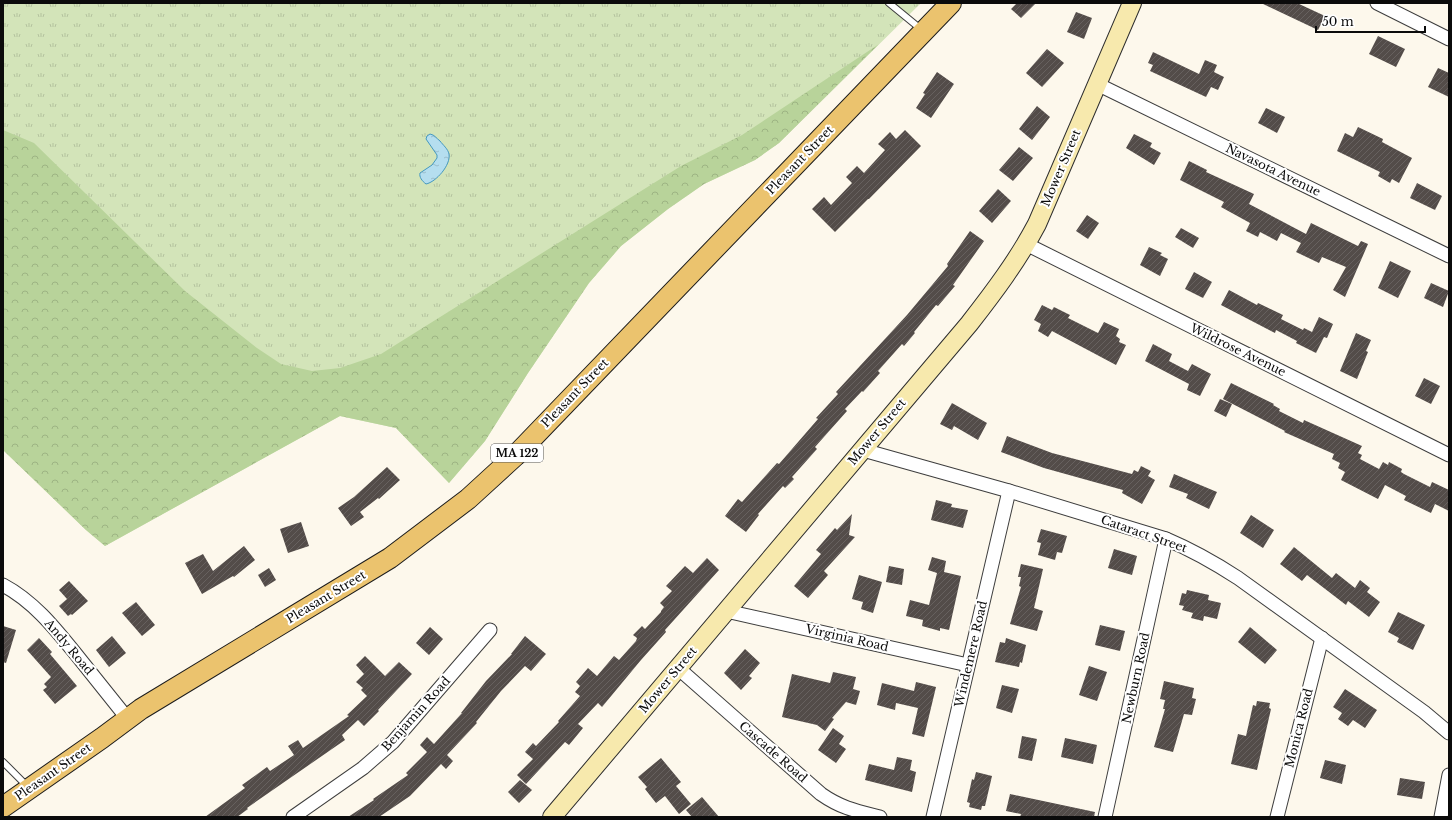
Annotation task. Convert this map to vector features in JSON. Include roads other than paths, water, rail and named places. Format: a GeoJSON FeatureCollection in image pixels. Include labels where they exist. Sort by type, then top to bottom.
{"type":"FeatureCollection","features":[{"type":"Feature","properties":{"kind":"main road","name":"Pleasant Street"},"geometry":{"type":"LineString","coordinates":[[3,807],[102,738],[127,718],[172,689],[390,558],[481,488],[515,456],[924,32],[948,4]]}},
{"type":"Feature","properties":{"kind":"street","name":"Mower Street"},"geometry":{"type":"LineString","coordinates":[[552,817],[863,450],[995,291],[1026,244],[1046,203],[1132,3]]}},
{"type":"Feature","properties":{"kind":"street"},"geometry":{"type":"LineString","coordinates":[[1377,3],[1449,39]]}},
{"type":"Feature","properties":{"kind":"street","name":"Navasota Avenue"},"geometry":{"type":"LineString","coordinates":[[1098,84],[1449,256]]}},
{"type":"Feature","properties":{"kind":"street","name":"Wildrose Avenue"},"geometry":{"type":"LineString","coordinates":[[1026,244],[1449,455]]}},
{"type":"Feature","properties":{"kind":"street","name":"Cataract Street"},"geometry":{"type":"LineString","coordinates":[[863,450],[1009,491],[1166,539],[1188,549],[1226,570],[1424,712],[1449,733]]}},
{"type":"Feature","properties":{"kind":"street","name":"Windemere Road"},"geometry":{"type":"LineString","coordinates":[[932,817],[1009,491]]}},
{"type":"Feature","properties":{"kind":"street","name":"Newburn Road"},"geometry":{"type":"LineString","coordinates":[[1105,817],[1166,539]]}},
{"type":"Feature","properties":{"kind":"street","name":"Andy Road"},"geometry":{"type":"LineString","coordinates":[[3,585],[26,600],[61,635],[127,718]]}},
{"type":"Feature","properties":{"kind":"street","name":"Virginia Road"},"geometry":{"type":"LineString","coordinates":[[726,611],[968,665]]}},
{"type":"Feature","properties":{"kind":"street","name":"Benjamin Road"},"geometry":{"type":"LineString","coordinates":[[293,817],[362,768],[393,742],[490,630]]}},
{"type":"Feature","properties":{"kind":"street","name":"Monica Road"},"geometry":{"type":"LineString","coordinates":[[1277,817],[1322,638]]}},
{"type":"Feature","properties":{"kind":"street","name":"Cascade Road"},"geometry":{"type":"LineString","coordinates":[[678,668],[821,794],[834,803],[850,810],[880,817]]}},
{"type":"Feature","properties":{"kind":"street"},"geometry":{"type":"LineString","coordinates":[[1441,817],[1449,775]]}},
{"type":"Feature","properties":{"kind":"lane"},"geometry":{"type":"LineString","coordinates":[[889,3],[924,32]]}},
{"type":"Feature","properties":{"kind":"lane"},"geometry":{"type":"LineString","coordinates":[[3,762],[29,789]]}},
{"type":"Feature","properties":{"kind":"water"},"geometry":{"type":"Polygon","coordinates":[[[430,134],[440,141],[445,147],[449,154],[449,158],[448,163],[438,177],[426,184],[421,179],[420,173],[432,165],[437,158],[437,155],[426,139],[430,134]]]}}]}
